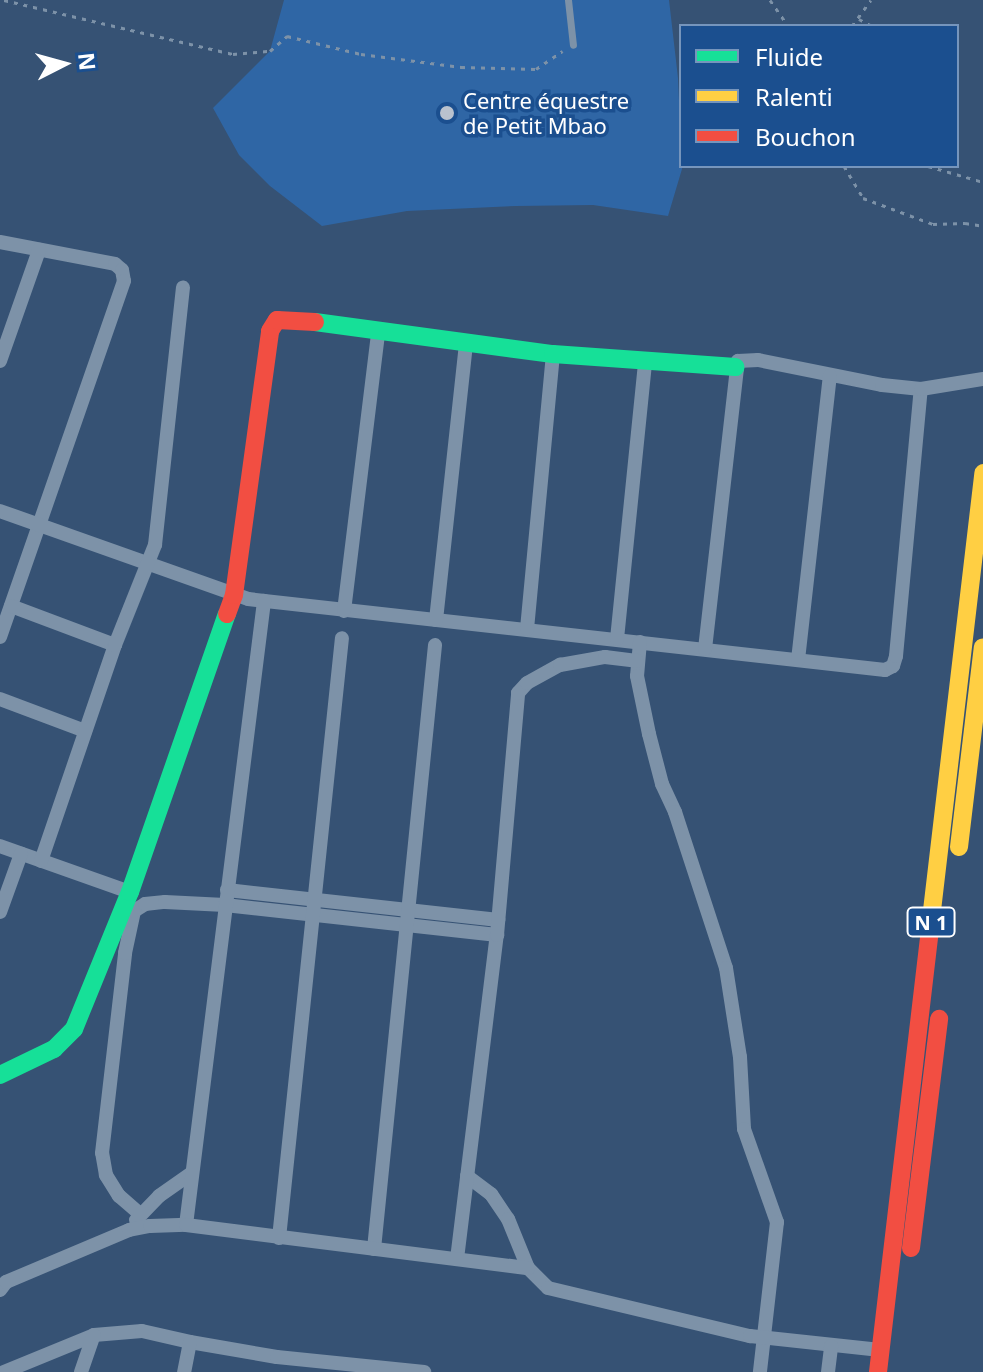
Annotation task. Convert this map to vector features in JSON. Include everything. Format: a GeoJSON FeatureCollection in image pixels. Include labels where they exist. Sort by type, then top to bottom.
{"type":"FeatureCollection","features":[{"type":"Feature","properties":{"kind":"main road"},"geometry":{"type":"LineString","coordinates":[[0,1075],[54,1049],[74,1029],[130,892],[234,595],[270,331],[277,320],[290,318],[378,333],[553,354],[736,367]]}},
{"type":"Feature","properties":{"kind":"main road","name":"N 1"},"geometry":{"type":"LineString","coordinates":[[878,1372],[983,473]]}},
{"type":"Feature","properties":{"kind":"main road"},"geometry":{"type":"LineString","coordinates":[[957,862],[983,647]]}},
{"type":"Feature","properties":{"kind":"main road"},"geometry":{"type":"LineString","coordinates":[[896,1372],[941,1002]]}},
{"type":"Feature","properties":{"kind":"street"},"geometry":{"type":"LineString","coordinates":[[0,242],[115,264],[122,270],[124,281],[0,637]]}},
{"type":"Feature","properties":{"kind":"street"},"geometry":{"type":"LineString","coordinates":[[0,361],[39,250]]}},
{"type":"Feature","properties":{"kind":"street"},"geometry":{"type":"LineString","coordinates":[[41,861],[115,645],[148,563],[159,524],[183,288]]}},
{"type":"Feature","properties":{"kind":"street"},"geometry":{"type":"LineString","coordinates":[[344,611],[378,333]]}},
{"type":"Feature","properties":{"kind":"street"},"geometry":{"type":"LineString","coordinates":[[436,620],[466,344]]}},
{"type":"Feature","properties":{"kind":"street"},"geometry":{"type":"LineString","coordinates":[[527,629],[553,354]]}},
{"type":"Feature","properties":{"kind":"street"},"geometry":{"type":"LineString","coordinates":[[705,649],[738,361],[745,359],[830,376],[921,389],[983,379]]}},
{"type":"Feature","properties":{"kind":"street"},"geometry":{"type":"LineString","coordinates":[[617,639],[645,362]]}},
{"type":"Feature","properties":{"kind":"street"},"geometry":{"type":"LineString","coordinates":[[798,660],[830,376]]}},
{"type":"Feature","properties":{"kind":"street"},"geometry":{"type":"LineString","coordinates":[[0,511],[234,595],[264,601],[885,670],[893,666],[921,389]]}},
{"type":"Feature","properties":{"kind":"street"},"geometry":{"type":"LineString","coordinates":[[186,1225],[264,601]]}},
{"type":"Feature","properties":{"kind":"street"},"geometry":{"type":"LineString","coordinates":[[11,606],[115,645]]}},
{"type":"Feature","properties":{"kind":"street"},"geometry":{"type":"LineString","coordinates":[[279,1238],[342,638]]}},
{"type":"Feature","properties":{"kind":"street"},"geometry":{"type":"LineString","coordinates":[[640,642],[637,676],[662,784],[675,812],[726,968],[740,1057],[744,1129],[777,1222],[760,1372]]}},
{"type":"Feature","properties":{"kind":"street"},"geometry":{"type":"LineString","coordinates":[[374,1249],[435,645]]}},
{"type":"Feature","properties":{"kind":"street"},"geometry":{"type":"LineString","coordinates":[[457,1259],[498,928],[518,693],[527,683],[560,665],[605,657],[637,661]]}},
{"type":"Feature","properties":{"kind":"street"},"geometry":{"type":"LineString","coordinates":[[0,699],[85,731]]}},
{"type":"Feature","properties":{"kind":"street"},"geometry":{"type":"LineString","coordinates":[[0,846],[130,892]]}},
{"type":"Feature","properties":{"kind":"street"},"geometry":{"type":"LineString","coordinates":[[0,909],[21,854]]}},
{"type":"Feature","properties":{"kind":"street"},"geometry":{"type":"LineString","coordinates":[[140,1214],[119,1196],[106,1175],[102,1153],[129,925],[134,911],[145,904],[226,898],[498,928]]}},
{"type":"Feature","properties":{"kind":"street"},"geometry":{"type":"LineString","coordinates":[[129,1230],[140,1214],[192,1173]]}},
{"type":"Feature","properties":{"kind":"street"},"geometry":{"type":"LineString","coordinates":[[467,1176],[491,1194],[508,1219],[528,1268],[548,1288],[765,1338],[880,1350]]}},
{"type":"Feature","properties":{"kind":"street"},"geometry":{"type":"LineString","coordinates":[[0,1290],[6,1282],[129,1230],[186,1225],[528,1268]]}},
{"type":"Feature","properties":{"kind":"street"},"geometry":{"type":"LineString","coordinates":[[4,1372],[94,1335],[154,1332],[276,1364],[424,1372]]}},
{"type":"Feature","properties":{"kind":"street"},"geometry":{"type":"LineString","coordinates":[[81,1372],[94,1335]]}},
{"type":"Feature","properties":{"kind":"street"},"geometry":{"type":"LineString","coordinates":[[184,1372],[190,1342]]}},
{"type":"Feature","properties":{"kind":"street"},"geometry":{"type":"LineString","coordinates":[[828,1372],[831,1346]]}},
{"type":"Feature","properties":{"kind":"lane"},"geometry":{"type":"LineString","coordinates":[[568,0],[573,45]]}},
{"type":"Feature","properties":{"kind":"path"},"geometry":{"type":"LineString","coordinates":[[4,0],[233,54],[270,51],[287,36],[361,54],[461,67],[536,69],[573,45]]}},
{"type":"Feature","properties":{"kind":"path"},"geometry":{"type":"LineString","coordinates":[[770,0],[787,24]]}},
{"type":"Feature","properties":{"kind":"path"},"geometry":{"type":"LineString","coordinates":[[854,24],[871,0]]}},
{"type":"Feature","properties":{"kind":"path"},"geometry":{"type":"LineString","coordinates":[[859,19],[868,24]]}},
{"type":"Feature","properties":{"kind":"path"},"geometry":{"type":"LineString","coordinates":[[845,168],[863,198],[933,224],[983,226]]}},
{"type":"Feature","properties":{"kind":"path"},"geometry":{"type":"LineString","coordinates":[[935,168],[983,182]]}},
{"type":"Feature","properties":{"kind":"shaded area","name":"Centre équestre de Petit Mbao"},"geometry":{"type":"Polygon","coordinates":[[[284,0],[669,0],[678,78],[679,168],[682,169],[668,216],[593,205],[516,206],[407,211],[322,226],[270,186],[239,155],[213,108],[270,51],[284,0]]]}},
{"type":"Feature","properties":{"kind":"traffic: fast"},"geometry":{"type":"LineString","coordinates":[[315,322],[553,354],[736,367]]}},
{"type":"Feature","properties":{"kind":"traffic: fast"},"geometry":{"type":"LineString","coordinates":[[0,1075],[54,1049],[74,1029],[130,892],[227,614]]}},
{"type":"Feature","properties":{"kind":"traffic: slow"},"geometry":{"type":"LineString","coordinates":[[931,919],[983,473]]}},
{"type":"Feature","properties":{"kind":"traffic: slow"},"geometry":{"type":"LineString","coordinates":[[959,847],[983,647]]}},
{"type":"Feature","properties":{"kind":"traffic: jam"},"geometry":{"type":"LineString","coordinates":[[227,614],[234,595],[270,331],[277,320],[315,322]]}},
{"type":"Feature","properties":{"kind":"traffic: jam"},"geometry":{"type":"LineString","coordinates":[[878,1372],[931,919]]}},
{"type":"Feature","properties":{"kind":"traffic: jam"},"geometry":{"type":"LineString","coordinates":[[911,1248],[939,1019]]}},
{"type":"Feature","properties":{"kind":"place","name":"Centre équestre de Petit Mbao"},"geometry":{"type":"Point","coordinates":[447,113]}}]}
